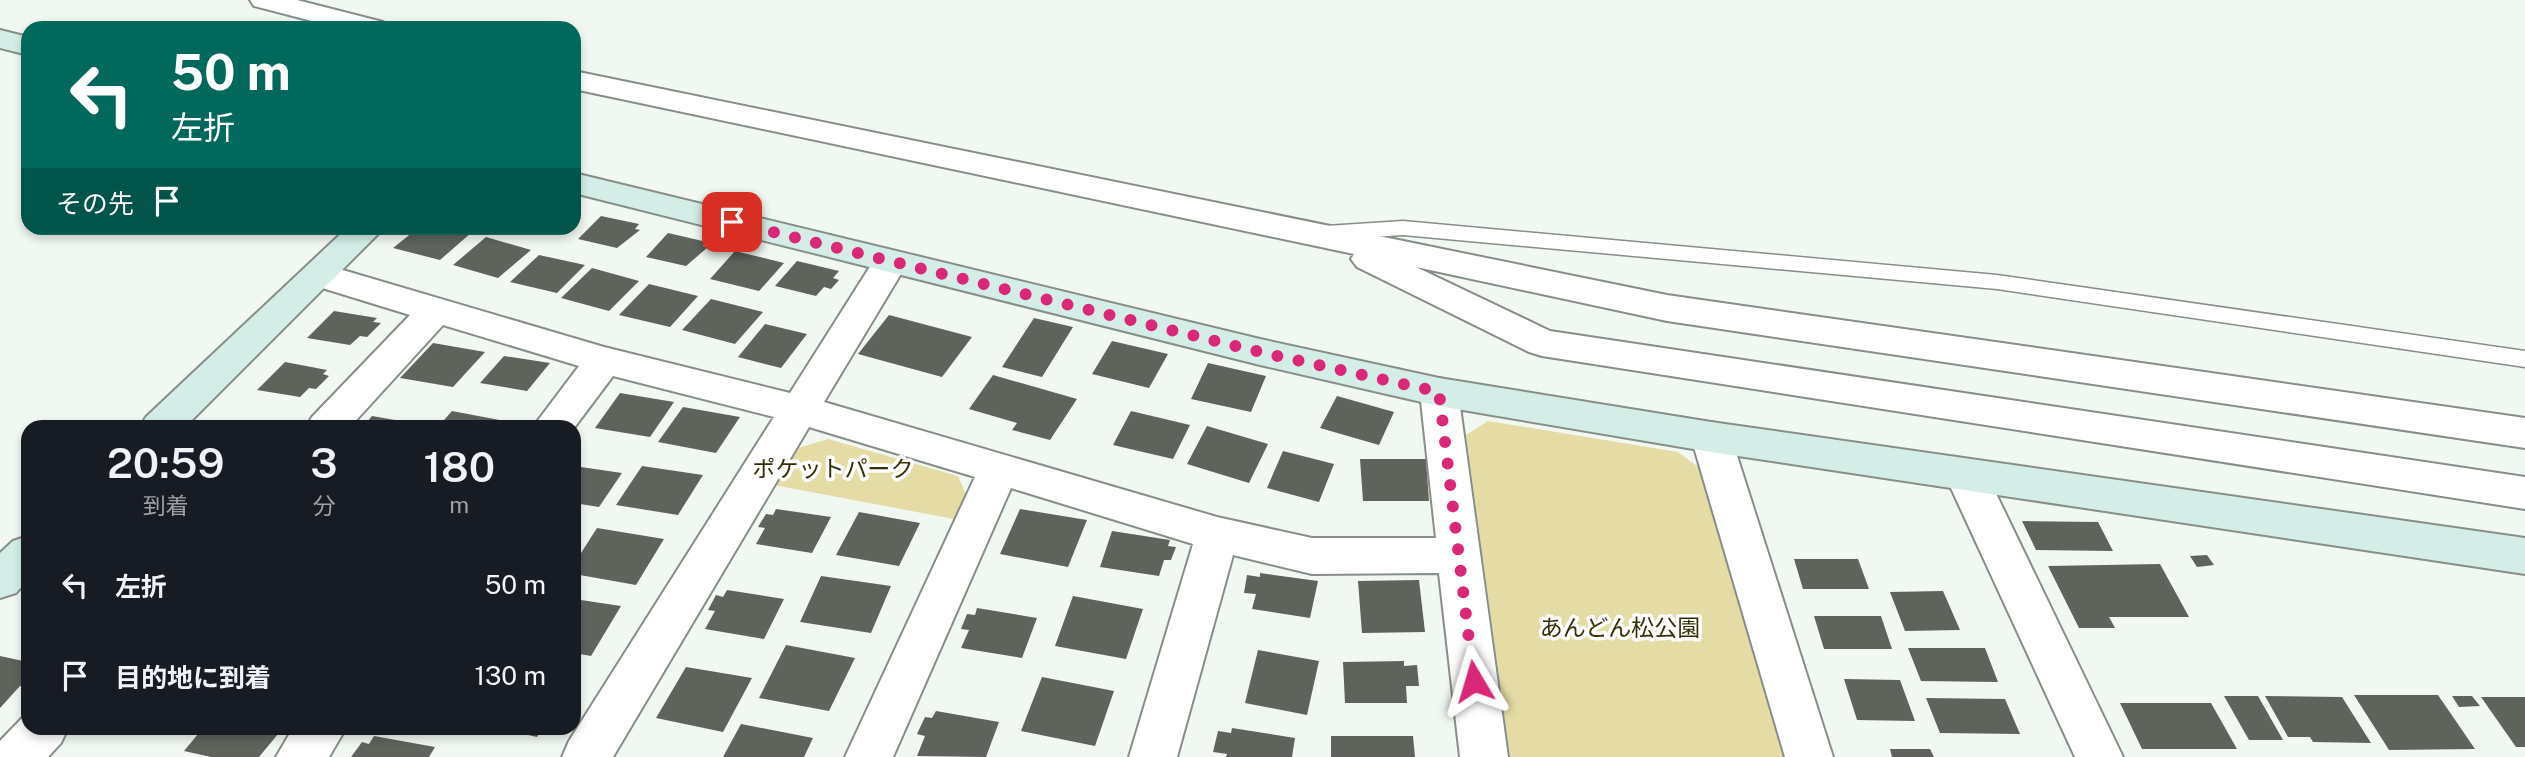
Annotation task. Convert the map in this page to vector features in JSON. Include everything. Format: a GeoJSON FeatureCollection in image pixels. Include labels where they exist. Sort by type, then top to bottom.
{"type":"FeatureCollection","features":[{"type":"Feature","properties":{"kind":"street"},"geometry":{"type":"LineString","coordinates":[[264,0],[346,21]]}},
{"type":"Feature","properties":{"kind":"street"},"geometry":{"type":"LineString","coordinates":[[0,39],[21,44]]}},
{"type":"Feature","properties":{"kind":"street"},"geometry":{"type":"LineString","coordinates":[[581,81],[1667,308],[2525,433]]}},
{"type":"Feature","properties":{"kind":"street"},"geometry":{"type":"LineString","coordinates":[[581,185],[1260,352],[1439,392],[1711,438],[2287,519],[2525,556]]}},
{"type":"Feature","properties":{"kind":"street"},"geometry":{"type":"LineString","coordinates":[[1316,234],[1542,343],[2525,493]]}},
{"type":"Feature","properties":{"kind":"street"},"geometry":{"type":"LineString","coordinates":[[167,420],[360,235]]}},
{"type":"Feature","properties":{"kind":"street"},"geometry":{"type":"LineString","coordinates":[[586,757],[890,262]]}},
{"type":"Feature","properties":{"kind":"street"},"geometry":{"type":"LineString","coordinates":[[319,275],[604,360],[801,410],[1217,534],[1312,556],[1458,555]]}},
{"type":"Feature","properties":{"kind":"street"},"geometry":{"type":"LineString","coordinates":[[333,420],[436,310]]}},
{"type":"Feature","properties":{"kind":"street"},"geometry":{"type":"LineString","coordinates":[[558,420],[604,360]]}},
{"type":"Feature","properties":{"kind":"street"},"geometry":{"type":"LineString","coordinates":[[1439,392],[1484,757]]}},
{"type":"Feature","properties":{"kind":"street"},"geometry":{"type":"LineString","coordinates":[[1711,438],[1809,757]]}},
{"type":"Feature","properties":{"kind":"street"},"geometry":{"type":"LineString","coordinates":[[869,757],[999,470]]}},
{"type":"Feature","properties":{"kind":"street"},"geometry":{"type":"LineString","coordinates":[[1966,475],[2099,757]]}},
{"type":"Feature","properties":{"kind":"street"},"geometry":{"type":"LineString","coordinates":[[1153,757],[1217,534]]}},
{"type":"Feature","properties":{"kind":"street"},"geometry":{"type":"LineString","coordinates":[[0,580],[21,560]]}},
{"type":"Feature","properties":{"kind":"street"},"geometry":{"type":"LineString","coordinates":[[17,757],[37,735]]}},
{"type":"Feature","properties":{"kind":"street"},"geometry":{"type":"LineString","coordinates":[[300,757],[317,735]]}},
{"type":"Feature","properties":{"kind":"lane"},"geometry":{"type":"LineString","coordinates":[[1316,234],[1403,228],[1997,282],[2525,359]]}},
{"type":"Feature","properties":{"kind":"green space","name":"あんどん松公園"},"geometry":{"type":"Polygon","coordinates":[[[1488,421],[1678,452],[1705,472],[1790,757],[1510,757],[1466,435],[1488,421]]]}},
{"type":"Feature","properties":{"kind":"green space","name":"ポケットパーク"},"geometry":{"type":"Polygon","coordinates":[[[828,439],[958,476],[968,499],[959,520],[774,485],[798,448],[828,439]]]}},
{"type":"Feature","properties":{"kind":"building"},"geometry":{"type":"Polygon","coordinates":[[[601,216],[639,224],[635,229],[640,230],[617,248],[578,239],[601,216]]]}},
{"type":"Feature","properties":{"kind":"building"},"geometry":{"type":"Polygon","coordinates":[[[668,233],[707,242],[703,246],[708,247],[686,266],[646,257],[668,233]]]}},
{"type":"Feature","properties":{"kind":"building"},"geometry":{"type":"Polygon","coordinates":[[[409,235],[469,235],[440,260],[393,248],[409,235]]]}},
{"type":"Feature","properties":{"kind":"building"},"geometry":{"type":"Polygon","coordinates":[[[486,237],[531,250],[498,278],[453,265],[486,237]]]}},
{"type":"Feature","properties":{"kind":"building"},"geometry":{"type":"Polygon","coordinates":[[[735,251],[784,263],[759,291],[710,279],[735,251]]]}},
{"type":"Feature","properties":{"kind":"building"},"geometry":{"type":"Polygon","coordinates":[[[539,255],[585,265],[557,293],[510,282],[539,255]]]}},
{"type":"Feature","properties":{"kind":"building"},"geometry":{"type":"Polygon","coordinates":[[[797,261],[839,271],[833,278],[839,280],[831,289],[824,287],[816,296],[775,286],[797,261]]]}},
{"type":"Feature","properties":{"kind":"building"},"geometry":{"type":"Polygon","coordinates":[[[592,268],[639,281],[609,311],[561,298],[592,268]]]}},
{"type":"Feature","properties":{"kind":"building"},"geometry":{"type":"Polygon","coordinates":[[[649,284],[698,296],[670,327],[619,315],[649,284]]]}},
{"type":"Feature","properties":{"kind":"building"},"geometry":{"type":"Polygon","coordinates":[[[711,299],[763,312],[735,344],[682,330],[711,299]]]}},
{"type":"Feature","properties":{"kind":"building"},"geometry":{"type":"Polygon","coordinates":[[[334,311],[377,318],[373,322],[381,323],[367,337],[360,336],[350,345],[307,338],[334,311]]]}},
{"type":"Feature","properties":{"kind":"building"},"geometry":{"type":"Polygon","coordinates":[[[889,315],[972,337],[942,377],[858,354],[889,315]]]}},
{"type":"Feature","properties":{"kind":"building"},"geometry":{"type":"Polygon","coordinates":[[[1034,318],[1073,327],[1042,377],[1002,367],[1034,318]]]}},
{"type":"Feature","properties":{"kind":"building"},"geometry":{"type":"Polygon","coordinates":[[[765,324],[807,334],[781,368],[738,357],[765,324]]]}},
{"type":"Feature","properties":{"kind":"building"},"geometry":{"type":"Polygon","coordinates":[[[1112,341],[1168,354],[1149,388],[1092,374],[1112,341]]]}},
{"type":"Feature","properties":{"kind":"building"},"geometry":{"type":"Polygon","coordinates":[[[433,343],[485,352],[453,387],[400,378],[433,343]]]}},
{"type":"Feature","properties":{"kind":"building"},"geometry":{"type":"Polygon","coordinates":[[[504,356],[550,363],[527,391],[480,383],[504,356]]]}},
{"type":"Feature","properties":{"kind":"building"},"geometry":{"type":"Polygon","coordinates":[[[285,362],[327,370],[323,374],[329,376],[316,389],[309,388],[300,397],[257,390],[285,362]]]}},
{"type":"Feature","properties":{"kind":"building"},"geometry":{"type":"Polygon","coordinates":[[[1208,363],[1266,376],[1251,412],[1191,399],[1208,363]]]}},
{"type":"Feature","properties":{"kind":"building"},"geometry":{"type":"Polygon","coordinates":[[[993,375],[1077,399],[1050,440],[1012,430],[1017,423],[969,409],[993,375]]]}},
{"type":"Feature","properties":{"kind":"building"},"geometry":{"type":"Polygon","coordinates":[[[620,393],[674,402],[650,437],[595,428],[620,393]]]}},
{"type":"Feature","properties":{"kind":"building"},"geometry":{"type":"Polygon","coordinates":[[[1337,396],[1394,412],[1379,445],[1320,428],[1337,396]]]}},
{"type":"Feature","properties":{"kind":"building"},"geometry":{"type":"Polygon","coordinates":[[[683,407],[740,417],[716,453],[658,442],[683,407]]]}},
{"type":"Feature","properties":{"kind":"building"},"geometry":{"type":"Polygon","coordinates":[[[452,411],[499,420],[444,420],[452,411]]]}},
{"type":"Feature","properties":{"kind":"building"},"geometry":{"type":"Polygon","coordinates":[[[1131,411],[1190,425],[1173,459],[1113,445],[1131,411]]]}},
{"type":"Feature","properties":{"kind":"building"},"geometry":{"type":"Polygon","coordinates":[[[372,416],[395,420],[369,420],[372,416]]]}},
{"type":"Feature","properties":{"kind":"building"},"geometry":{"type":"Polygon","coordinates":[[[1207,426],[1268,444],[1249,483],[1187,464],[1207,426]]]}},
{"type":"Feature","properties":{"kind":"building"},"geometry":{"type":"Polygon","coordinates":[[[1283,451],[1334,464],[1319,502],[1267,488],[1283,451]]]}},
{"type":"Feature","properties":{"kind":"building"},"geometry":{"type":"Polygon","coordinates":[[[1360,459],[1426,459],[1429,501],[1363,501],[1360,459]]]}},
{"type":"Feature","properties":{"kind":"building"},"geometry":{"type":"Polygon","coordinates":[[[642,466],[703,475],[678,515],[616,505],[642,466]]]}},
{"type":"Feature","properties":{"kind":"building"},"geometry":{"type":"Polygon","coordinates":[[[581,467],[622,473],[599,507],[581,504],[581,467]]]}},
{"type":"Feature","properties":{"kind":"building"},"geometry":{"type":"Polygon","coordinates":[[[776,509],[831,517],[812,553],[756,544],[765,528],[758,527],[766,514],[773,515],[776,509]]]}},
{"type":"Feature","properties":{"kind":"building"},"geometry":{"type":"Polygon","coordinates":[[[1020,509],[1087,520],[1068,567],[1000,554],[1020,509]]]}},
{"type":"Feature","properties":{"kind":"building"},"geometry":{"type":"Polygon","coordinates":[[[859,512],[920,523],[899,566],[836,555],[859,512]]]}},
{"type":"Feature","properties":{"kind":"building"},"geometry":{"type":"Polygon","coordinates":[[[2022,521],[2098,522],[2113,551],[2036,550],[2022,521]]]}},
{"type":"Feature","properties":{"kind":"building"},"geometry":{"type":"Polygon","coordinates":[[[597,528],[664,539],[636,585],[581,575],[581,553],[597,528]]]}},
{"type":"Feature","properties":{"kind":"building"},"geometry":{"type":"Polygon","coordinates":[[[1112,531],[1170,540],[1168,546],[1176,547],[1171,560],[1164,560],[1159,576],[1100,567],[1112,531]]]}},
{"type":"Feature","properties":{"kind":"building"},"geometry":{"type":"Polygon","coordinates":[[[2207,555],[2214,565],[2197,567],[2190,556],[2207,555]]]}},
{"type":"Feature","properties":{"kind":"building"},"geometry":{"type":"Polygon","coordinates":[[[1794,559],[1858,559],[1869,589],[1803,589],[1794,559]]]}},
{"type":"Feature","properties":{"kind":"building"},"geometry":{"type":"Polygon","coordinates":[[[2160,564],[2189,617],[2109,617],[2115,628],[2079,628],[2048,566],[2160,564]]]}},
{"type":"Feature","properties":{"kind":"building"},"geometry":{"type":"Polygon","coordinates":[[[1260,573],[1318,581],[1310,618],[1252,609],[1256,594],[1244,593],[1247,575],[1260,577],[1260,573]]]}},
{"type":"Feature","properties":{"kind":"building"},"geometry":{"type":"Polygon","coordinates":[[[821,576],[891,586],[871,633],[800,622],[821,576]]]}},
{"type":"Feature","properties":{"kind":"building"},"geometry":{"type":"Polygon","coordinates":[[[1419,580],[1425,632],[1362,633],[1358,581],[1419,580]]]}},
{"type":"Feature","properties":{"kind":"building"},"geometry":{"type":"Polygon","coordinates":[[[727,590],[784,599],[764,639],[705,629],[715,611],[708,610],[716,595],[723,597],[727,590]]]}},
{"type":"Feature","properties":{"kind":"building"},"geometry":{"type":"Polygon","coordinates":[[[1943,591],[1960,630],[1905,631],[1890,592],[1943,591]]]}},
{"type":"Feature","properties":{"kind":"building"},"geometry":{"type":"Polygon","coordinates":[[[1073,596],[1143,609],[1126,659],[1055,646],[1073,596]]]}},
{"type":"Feature","properties":{"kind":"building"},"geometry":{"type":"Polygon","coordinates":[[[581,600],[621,606],[591,656],[581,654],[581,600]]]}},
{"type":"Feature","properties":{"kind":"building"},"geometry":{"type":"Polygon","coordinates":[[[977,608],[1037,618],[1022,658],[961,648],[969,630],[961,629],[967,614],[975,615],[977,608]]]}},
{"type":"Feature","properties":{"kind":"building"},"geometry":{"type":"Polygon","coordinates":[[[1814,616],[1881,616],[1892,649],[1824,649],[1814,616]]]}},
{"type":"Feature","properties":{"kind":"building"},"geometry":{"type":"Polygon","coordinates":[[[786,645],[855,658],[829,711],[759,698],[786,645]]]}},
{"type":"Feature","properties":{"kind":"building"},"geometry":{"type":"Polygon","coordinates":[[[1908,648],[1985,648],[1998,682],[1921,681],[1908,648]]]}},
{"type":"Feature","properties":{"kind":"building"},"geometry":{"type":"Polygon","coordinates":[[[1258,650],[1319,661],[1307,715],[1245,703],[1258,650]]]}},
{"type":"Feature","properties":{"kind":"building"},"geometry":{"type":"Polygon","coordinates":[[[0,656],[21,660],[21,686],[0,708],[0,656]]]}},
{"type":"Feature","properties":{"kind":"building"},"geometry":{"type":"Polygon","coordinates":[[[1404,661],[1404,666],[1417,665],[1419,686],[1406,686],[1407,703],[1345,703],[1343,662],[1404,661]]]}},
{"type":"Feature","properties":{"kind":"building"},"geometry":{"type":"Polygon","coordinates":[[[686,667],[752,678],[723,732],[656,718],[686,667]]]}},
{"type":"Feature","properties":{"kind":"building"},"geometry":{"type":"Polygon","coordinates":[[[1042,677],[1114,691],[1095,746],[1021,731],[1042,677]]]}},
{"type":"Feature","properties":{"kind":"building"},"geometry":{"type":"Polygon","coordinates":[[[1844,679],[1900,680],[1915,721],[1857,720],[1844,679]]]}},
{"type":"Feature","properties":{"kind":"building"},"geometry":{"type":"Polygon","coordinates":[[[2354,695],[2438,695],[2475,749],[2389,750],[2354,695]]]}},
{"type":"Feature","properties":{"kind":"building"},"geometry":{"type":"Polygon","coordinates":[[[2224,696],[2258,696],[2283,740],[2249,740],[2224,696]]]}},
{"type":"Feature","properties":{"kind":"building"},"geometry":{"type":"Polygon","coordinates":[[[2265,696],[2342,697],[2371,743],[2313,742],[2310,737],[2288,737],[2265,696]]]}},
{"type":"Feature","properties":{"kind":"building"},"geometry":{"type":"Polygon","coordinates":[[[2452,696],[2472,696],[2480,706],[2459,707],[2452,696]]]}},
{"type":"Feature","properties":{"kind":"building"},"geometry":{"type":"Polygon","coordinates":[[[2481,697],[2525,697],[2525,747],[2516,747],[2481,697]]]}},
{"type":"Feature","properties":{"kind":"building"},"geometry":{"type":"Polygon","coordinates":[[[1926,698],[2005,699],[2020,734],[1940,733],[1926,698]]]}},
{"type":"Feature","properties":{"kind":"building"},"geometry":{"type":"Polygon","coordinates":[[[2120,703],[2211,703],[2237,749],[2142,749],[2120,703]]]}},
{"type":"Feature","properties":{"kind":"building"},"geometry":{"type":"Polygon","coordinates":[[[936,711],[999,722],[986,757],[917,756],[925,736],[917,734],[925,717],[932,718],[936,711]]]}},
{"type":"Feature","properties":{"kind":"building"},"geometry":{"type":"Polygon","coordinates":[[[741,724],[813,738],[804,757],[723,757],[741,724]]]}},
{"type":"Feature","properties":{"kind":"building"},"geometry":{"type":"Polygon","coordinates":[[[1232,728],[1295,738],[1292,757],[1226,757],[1227,754],[1213,752],[1218,731],[1231,733],[1232,728]]]}},
{"type":"Feature","properties":{"kind":"building"},"geometry":{"type":"Polygon","coordinates":[[[197,735],[277,735],[259,757],[211,757],[184,751],[197,735]]]}},
{"type":"Feature","properties":{"kind":"building"},"geometry":{"type":"Polygon","coordinates":[[[374,736],[435,747],[429,757],[351,757],[362,742],[369,744],[374,736]]]}},
{"type":"Feature","properties":{"kind":"building"},"geometry":{"type":"Polygon","coordinates":[[[1331,736],[1413,736],[1415,757],[1331,757],[1331,736]]]}},
{"type":"Feature","properties":{"kind":"building"},"geometry":{"type":"Polygon","coordinates":[[[1890,749],[1930,749],[1934,757],[1892,757],[1890,749]]]}},
{"type":"Feature","properties":{"kind":"route"},"geometry":{"type":"LineString","coordinates":[[732,222],[1260,352],[1439,392],[1474,681]]}}]}
